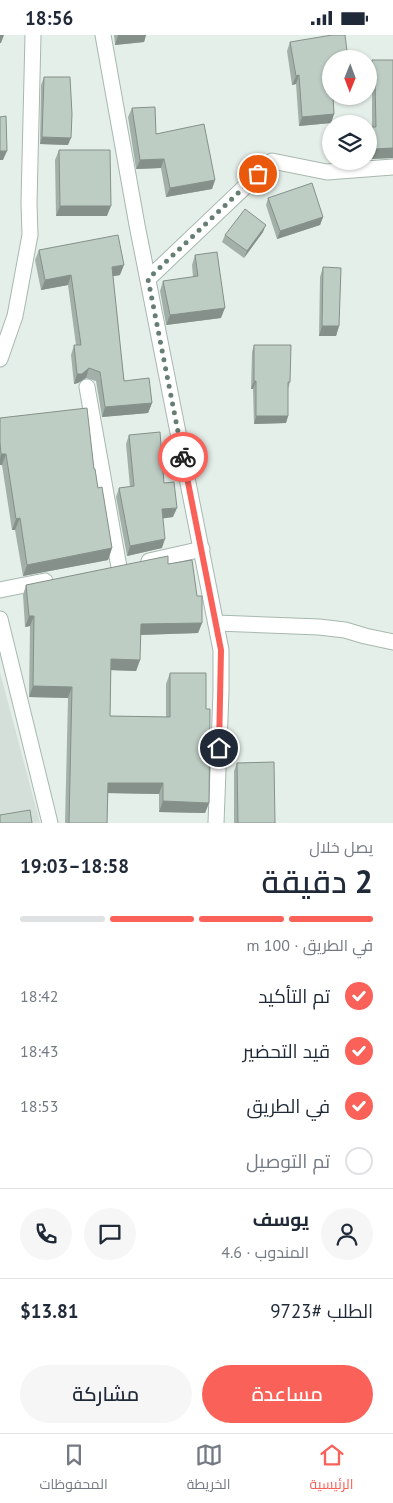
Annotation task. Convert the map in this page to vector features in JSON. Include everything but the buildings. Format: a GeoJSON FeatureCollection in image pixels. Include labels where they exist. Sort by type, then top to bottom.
{"type":"FeatureCollection","features":[{"type":"Feature","properties":{"kind":"street"},"geometry":{"type":"LineString","coordinates":[[0,359],[15,316],[30,235],[33,35]]}},
{"type":"Feature","properties":{"kind":"street"},"geometry":{"type":"LineString","coordinates":[[103,35],[148,279],[221,650],[216,823]]}},
{"type":"Feature","properties":{"kind":"street"},"geometry":{"type":"LineString","coordinates":[[148,279],[272,161],[327,172],[393,167]]}},
{"type":"Feature","properties":{"kind":"street"},"geometry":{"type":"LineString","coordinates":[[87,387],[119,567]]}},
{"type":"Feature","properties":{"kind":"street"},"geometry":{"type":"LineString","coordinates":[[101,571],[202,549]]}},
{"type":"Feature","properties":{"kind":"street"},"geometry":{"type":"LineString","coordinates":[[0,590],[55,579]]}},
{"type":"Feature","properties":{"kind":"street"},"geometry":{"type":"LineString","coordinates":[[0,619],[50,823]]}},
{"type":"Feature","properties":{"kind":"street"},"geometry":{"type":"LineString","coordinates":[[216,623],[319,627],[345,630],[393,642]]}},
{"type":"Feature","properties":{"kind":"shaded area"},"geometry":{"type":"Polygon","coordinates":[[[0,672],[40,823],[0,823],[0,672]]]}},
{"type":"Feature","properties":{"kind":"way so far"},"geometry":{"type":"LineString","coordinates":[[183,457],[148,279],[258,174]]}},
{"type":"Feature","properties":{"kind":"route"},"geometry":{"type":"LineString","coordinates":[[183,457],[221,650],[219,748]]}}]}
